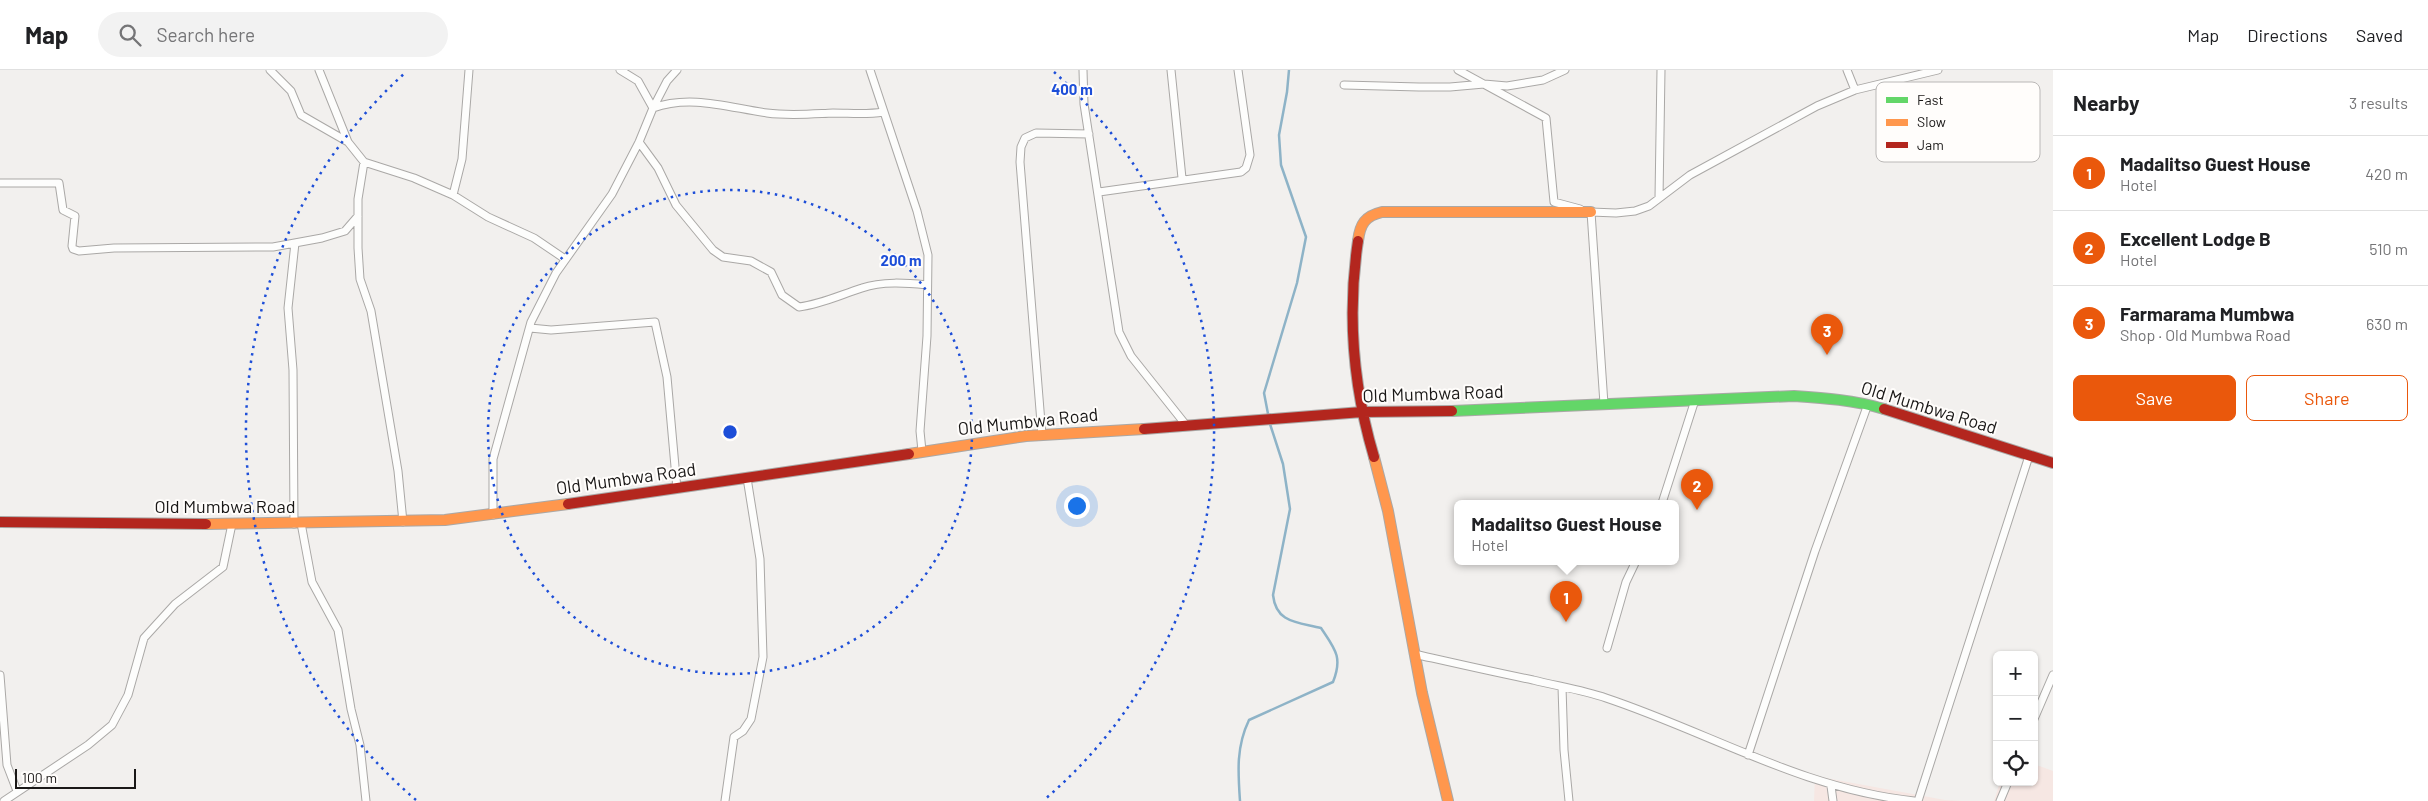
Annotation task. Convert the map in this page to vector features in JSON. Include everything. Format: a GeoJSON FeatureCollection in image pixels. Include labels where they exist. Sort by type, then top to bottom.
{"type":"FeatureCollection","features":[{"type":"Feature","properties":{"kind":"main road"},"geometry":{"type":"LineString","coordinates":[[1448,801],[1414,654],[1387,508],[1362,412],[1353,343],[1357,247],[1364,221],[1372,214],[1382,212],[1591,212]]}},
{"type":"Feature","properties":{"kind":"main road","name":"Old Mumbwa Road"},"geometry":{"type":"LineString","coordinates":[[0,522],[298,524],[402,522],[493,515],[1042,434],[1186,424],[1230,424],[1362,412],[1456,411],[1794,396],[1829,398],[1868,404],[2053,464]]}},
{"type":"Feature","properties":{"kind":"street"},"geometry":{"type":"LineString","coordinates":[[270,70],[291,91],[302,115],[348,142]]}},
{"type":"Feature","properties":{"kind":"street"},"geometry":{"type":"LineString","coordinates":[[319,70],[348,142],[364,162],[406,175],[453,196],[488,217],[534,238],[565,259]]}},
{"type":"Feature","properties":{"kind":"street"},"geometry":{"type":"LineString","coordinates":[[453,196],[462,159],[469,70]]}},
{"type":"Feature","properties":{"kind":"street"},"geometry":{"type":"LineString","coordinates":[[620,70],[638,81],[654,108]]}},
{"type":"Feature","properties":{"kind":"street"},"geometry":{"type":"LineString","coordinates":[[493,515],[493,459],[536,311],[565,259],[603,208],[639,142],[654,108],[677,70]]}},
{"type":"Feature","properties":{"kind":"street"},"geometry":{"type":"LineString","coordinates":[[870,70],[917,211],[928,254],[927,336],[920,431],[922,451]]}},
{"type":"Feature","properties":{"kind":"street"},"geometry":{"type":"LineString","coordinates":[[1083,70],[1084,104],[1094,174],[1099,192],[1102,228],[1114,305],[1124,345],[1186,424]]}},
{"type":"Feature","properties":{"kind":"street"},"geometry":{"type":"LineString","coordinates":[[1171,70],[1182,178]]}},
{"type":"Feature","properties":{"kind":"street"},"geometry":{"type":"LineString","coordinates":[[1099,192],[1182,178],[1241,172],[1246,168],[1250,155],[1238,70]]}},
{"type":"Feature","properties":{"kind":"street"},"geometry":{"type":"LineString","coordinates":[[1458,70],[1546,118],[1554,202],[1591,212],[1635,211],[1649,206],[1690,175],[1816,106],[1855,90],[1876,85]]}},
{"type":"Feature","properties":{"kind":"street"},"geometry":{"type":"LineString","coordinates":[[1344,85],[1450,87],[1484,84],[1506,86],[1543,80],[1565,70]]}},
{"type":"Feature","properties":{"kind":"street"},"geometry":{"type":"LineString","coordinates":[[1659,198],[1660,70]]}},
{"type":"Feature","properties":{"kind":"street"},"geometry":{"type":"LineString","coordinates":[[1847,70],[1855,90]]}},
{"type":"Feature","properties":{"kind":"street"},"geometry":{"type":"LineString","coordinates":[[1888,82],[1938,70]]}},
{"type":"Feature","properties":{"kind":"street"},"geometry":{"type":"LineString","coordinates":[[654,108],[667,102],[712,102],[766,113],[792,115],[866,115],[883,112]]}},
{"type":"Feature","properties":{"kind":"street"},"geometry":{"type":"LineString","coordinates":[[1042,434],[1020,162],[1021,147],[1025,138],[1036,133],[1089,134]]}},
{"type":"Feature","properties":{"kind":"street"},"geometry":{"type":"LineString","coordinates":[[639,142],[658,168],[676,205],[713,250],[723,257],[751,261],[771,272],[782,295],[799,306],[835,300],[863,287],[901,283],[928,285]]}},
{"type":"Feature","properties":{"kind":"street"},"geometry":{"type":"LineString","coordinates":[[364,162],[358,216],[360,278],[371,310],[398,471],[402,522]]}},
{"type":"Feature","properties":{"kind":"street"},"geometry":{"type":"LineString","coordinates":[[0,183],[59,183],[63,210],[75,216],[72,246],[79,251],[114,248],[273,247],[345,231],[358,216]]}},
{"type":"Feature","properties":{"kind":"street"},"geometry":{"type":"LineString","coordinates":[[1591,212],[1604,404]]}},
{"type":"Feature","properties":{"kind":"street"},"geometry":{"type":"LineString","coordinates":[[295,243],[288,308],[293,370],[298,524],[312,582],[338,630],[351,709],[360,746],[366,801]]}},
{"type":"Feature","properties":{"kind":"street"},"geometry":{"type":"LineString","coordinates":[[530,328],[551,330],[613,323],[655,322],[667,377],[678,488]]}},
{"type":"Feature","properties":{"kind":"street"},"geometry":{"type":"LineString","coordinates":[[1663,500],[1695,400]]}},
{"type":"Feature","properties":{"kind":"street"},"geometry":{"type":"LineString","coordinates":[[1748,755],[1815,551],[1868,404]]}},
{"type":"Feature","properties":{"kind":"street"},"geometry":{"type":"LineString","coordinates":[[1414,654],[1605,698],[1831,786],[1880,797],[1916,801],[2029,456]]}},
{"type":"Feature","properties":{"kind":"street"},"geometry":{"type":"LineString","coordinates":[[725,801],[734,737],[743,731],[751,720],[763,657],[760,559],[747,478]]}},
{"type":"Feature","properties":{"kind":"street"},"geometry":{"type":"LineString","coordinates":[[4,801],[88,745],[112,725],[128,696],[144,638],[175,604],[223,566],[232,524]]}},
{"type":"Feature","properties":{"kind":"street"},"geometry":{"type":"LineString","coordinates":[[1607,648],[1626,582],[1634,565]]}},
{"type":"Feature","properties":{"kind":"street"},"geometry":{"type":"LineString","coordinates":[[0,675],[8,765],[17,791]]}},
{"type":"Feature","properties":{"kind":"street"},"geometry":{"type":"LineString","coordinates":[[2038,710],[2053,675]]}},
{"type":"Feature","properties":{"kind":"street"},"geometry":{"type":"LineString","coordinates":[[1562,687],[1564,750],[1569,801]]}},
{"type":"Feature","properties":{"kind":"street"},"geometry":{"type":"LineString","coordinates":[[1831,786],[1833,801]]}},
{"type":"Feature","properties":{"kind":"street"},"geometry":{"type":"LineString","coordinates":[[2000,801],[2006,786]]}},
{"type":"Feature","properties":{"kind":"shaded area"},"geometry":{"type":"Polygon","coordinates":[[[2038,765],[2053,771],[2053,801],[1994,801],[1999,786],[2038,786],[2038,765]]]}},
{"type":"Feature","properties":{"kind":"shaded area"},"geometry":{"type":"Polygon","coordinates":[[[1815,776],[1945,800],[1962,801],[1814,801],[1815,776]]]}},
{"type":"Feature","properties":{"kind":"waterway"},"geometry":{"type":"LineString","coordinates":[[1269,419],[1264,393],[1297,283],[1306,237],[1281,165],[1279,135],[1289,70]]}},
{"type":"Feature","properties":{"kind":"waterway"},"geometry":{"type":"LineString","coordinates":[[1240,801],[1240,750],[1249,720],[1333,682],[1337,666],[1334,648],[1321,628],[1289,620],[1278,611],[1275,604],[1273,595],[1290,509],[1283,464],[1270,424]]}},
{"type":"Feature","properties":{"kind":"traffic: fast"},"geometry":{"type":"LineString","coordinates":[[1452,411],[1794,396],[1850,401],[1884,409]]}},
{"type":"Feature","properties":{"kind":"traffic: slow"},"geometry":{"type":"LineString","coordinates":[[1358,241],[1360,230],[1367,218],[1382,212],[1591,212]]}},
{"type":"Feature","properties":{"kind":"traffic: slow"},"geometry":{"type":"LineString","coordinates":[[909,454],[1026,436],[1144,429]]}},
{"type":"Feature","properties":{"kind":"traffic: slow"},"geometry":{"type":"LineString","coordinates":[[1374,457],[1388,511],[1422,693],[1448,801]]}},
{"type":"Feature","properties":{"kind":"traffic: slow"},"geometry":{"type":"LineString","coordinates":[[206,524],[445,520],[568,504]]}},
{"type":"Feature","properties":{"kind":"traffic: jam"},"geometry":{"type":"LineString","coordinates":[[1358,241],[1353,296],[1354,350],[1361,404],[1374,457]]}},
{"type":"Feature","properties":{"kind":"traffic: jam"},"geometry":{"type":"LineString","coordinates":[[1884,409],[2053,463]]}},
{"type":"Feature","properties":{"kind":"traffic: jam"},"geometry":{"type":"LineString","coordinates":[[1144,429],[1362,412],[1452,411]]}},
{"type":"Feature","properties":{"kind":"traffic: jam"},"geometry":{"type":"LineString","coordinates":[[568,504],[909,454]]}},
{"type":"Feature","properties":{"kind":"traffic: jam"},"geometry":{"type":"LineString","coordinates":[[0,522],[206,524]]}},
{"type":"Feature","properties":{"kind":"place","name":"Farmarama Mumbwa"},"geometry":{"type":"Point","coordinates":[1827,355]}},
{"type":"Feature","properties":{"kind":"place","name":"Excellent Lodge B"},"geometry":{"type":"Point","coordinates":[1697,510]}},
{"type":"Feature","properties":{"kind":"place","name":"Madalitso Guest House"},"geometry":{"type":"Point","coordinates":[1566,622]}}]}
